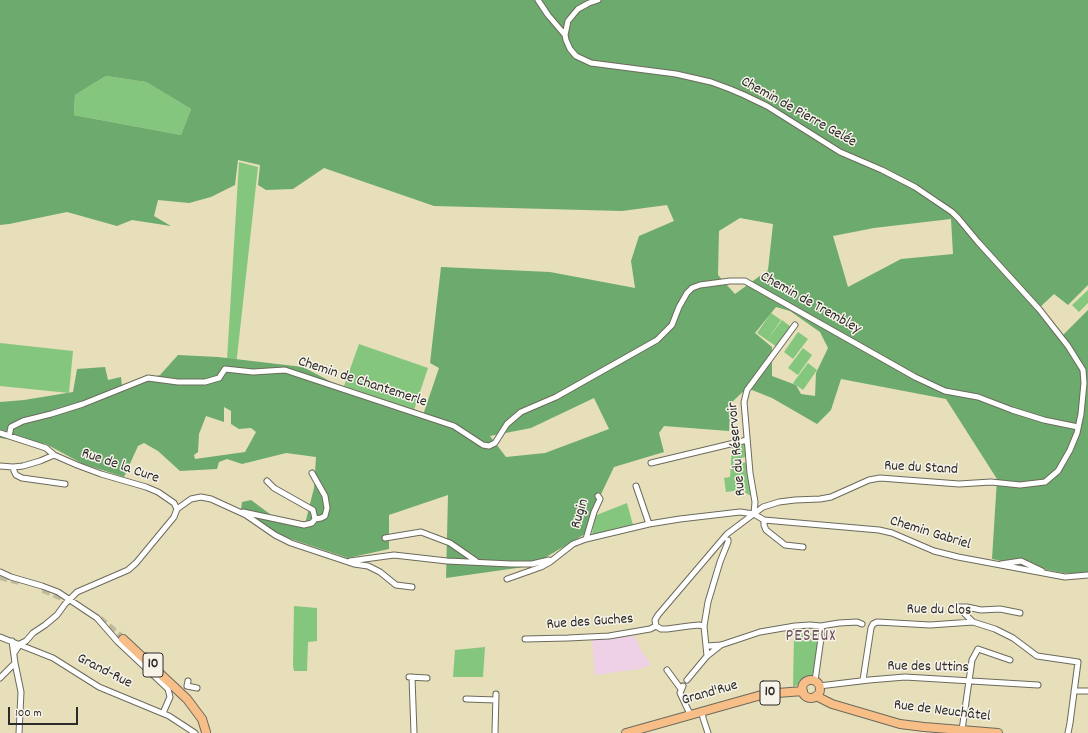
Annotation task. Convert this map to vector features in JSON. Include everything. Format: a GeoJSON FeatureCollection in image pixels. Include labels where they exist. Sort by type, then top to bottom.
{"type":"FeatureCollection","features":[{"type":"Feature","properties":{"kind":"main road","name":"10"},"geometry":{"type":"LineString","coordinates":[[123,639],[187,699],[202,719],[206,732]]}},
{"type":"Feature","properties":{"kind":"main road"},"geometry":{"type":"LineString","coordinates":[[811,680],[817,683],[819,691],[816,696],[808,697],[803,691],[803,686],[806,682],[811,680]]}},
{"type":"Feature","properties":{"kind":"main road","name":"Grand'Rue"},"geometry":{"type":"LineString","coordinates":[[626,733],[765,694],[803,691]]}},
{"type":"Feature","properties":{"kind":"main road","name":"Rue de Neuchâtel"},"geometry":{"type":"LineString","coordinates":[[816,696],[832,704],[888,721],[912,726],[950,731],[962,730],[998,733]]}},
{"type":"Feature","properties":{"kind":"street","name":"Chemin de Pierre Gelée"},"geometry":{"type":"LineString","coordinates":[[538,0],[548,15],[565,35],[570,49],[576,56],[585,61],[598,65],[693,77],[711,82],[755,100],[840,152],[882,170],[915,187],[952,212],[1039,309],[1068,346],[1083,370],[1084,383],[1078,426]]}},
{"type":"Feature","properties":{"kind":"street"},"geometry":{"type":"LineString","coordinates":[[565,35],[568,21],[574,13],[584,5],[598,0]]}},
{"type":"Feature","properties":{"kind":"street","name":"Chemin de Trembley"},"geometry":{"type":"LineString","coordinates":[[483,445],[489,446],[495,443],[508,424],[521,412],[556,397],[657,340],[672,325],[682,302],[692,288],[700,285],[730,281],[745,281],[915,377],[945,391],[978,397],[1044,420],[1078,426]]}},
{"type":"Feature","properties":{"kind":"street","name":"Rue du Réservoir"},"geometry":{"type":"LineString","coordinates":[[754,514],[755,502],[744,402],[747,390],[795,326]]}},
{"type":"Feature","properties":{"kind":"street","name":"Chemin de Chantemerle"},"geometry":{"type":"LineString","coordinates":[[8,436],[11,427],[23,421],[83,404],[148,378],[178,382],[205,382],[218,378],[225,369],[253,372],[285,370],[454,426],[483,445]]}},
{"type":"Feature","properties":{"kind":"street","name":"Rue du Stand"},"geometry":{"type":"LineString","coordinates":[[656,626],[655,620],[658,615],[727,534],[763,507],[779,502],[832,497],[869,480],[880,478],[959,484],[991,482],[1020,485],[1045,482],[1058,471],[1063,464],[1077,433],[1078,426]]}},
{"type":"Feature","properties":{"kind":"street","name":"Rue de la Cure"},"geometry":{"type":"LineString","coordinates":[[0,433],[42,446],[54,455],[76,465],[158,492],[174,503],[178,508]]}},
{"type":"Feature","properties":{"kind":"street"},"geometry":{"type":"LineString","coordinates":[[651,463],[747,440]]}},
{"type":"Feature","properties":{"kind":"street"},"geometry":{"type":"LineString","coordinates":[[0,466],[23,466],[54,455]]}},
{"type":"Feature","properties":{"kind":"street"},"geometry":{"type":"LineString","coordinates":[[13,467],[16,475],[22,478],[65,484]]}},
{"type":"Feature","properties":{"kind":"street"},"geometry":{"type":"LineString","coordinates":[[236,510],[304,525],[312,523],[315,519],[325,516],[327,508],[324,496],[312,473]]}},
{"type":"Feature","properties":{"kind":"street"},"geometry":{"type":"LineString","coordinates":[[267,481],[274,488],[313,510],[315,519]]}},
{"type":"Feature","properties":{"kind":"street"},"geometry":{"type":"LineString","coordinates":[[636,486],[649,524]]}},
{"type":"Feature","properties":{"kind":"street","name":"Rugin"},"geometry":{"type":"LineString","coordinates":[[586,539],[594,512],[600,499],[598,496]]}},
{"type":"Feature","properties":{"kind":"street"},"geometry":{"type":"LineString","coordinates":[[14,653],[20,644],[26,641],[33,633],[57,615],[78,592],[128,570],[136,563],[174,517],[178,508],[191,499],[201,497],[211,499],[246,515],[275,535],[291,543],[347,561],[368,566],[380,572],[396,585],[412,588]]}},
{"type":"Feature","properties":{"kind":"street"},"geometry":{"type":"LineString","coordinates":[[507,579],[541,567],[573,544],[586,539],[649,524],[680,519],[740,512],[754,514]]}},
{"type":"Feature","properties":{"kind":"street","name":"Chemin Gabriel"},"geometry":{"type":"LineString","coordinates":[[754,514],[764,520],[879,530],[892,533],[934,551],[998,565],[1065,577],[1088,575]]}},
{"type":"Feature","properties":{"kind":"street","name":"Chemin Gabriel"},"geometry":{"type":"LineString","coordinates":[[764,520],[766,530],[785,545],[803,547]]}},
{"type":"Feature","properties":{"kind":"street"},"geometry":{"type":"LineString","coordinates":[[385,538],[421,532],[450,543],[477,562]]}},
{"type":"Feature","properties":{"kind":"street"},"geometry":{"type":"LineString","coordinates":[[707,656],[704,626],[710,596],[728,540]]}},
{"type":"Feature","properties":{"kind":"street"},"geometry":{"type":"LineString","coordinates":[[347,561],[394,555],[447,561],[532,564],[554,558]]}},
{"type":"Feature","properties":{"kind":"street"},"geometry":{"type":"LineString","coordinates":[[998,565],[1012,561],[1021,561],[1047,574]]}},
{"type":"Feature","properties":{"kind":"street"},"geometry":{"type":"LineString","coordinates":[[0,572],[58,592],[98,618],[118,642],[168,690],[170,697],[163,713]]}},
{"type":"Feature","properties":{"kind":"street"},"geometry":{"type":"LineString","coordinates":[[973,622],[958,607],[981,610],[1000,609],[1020,613]]}},
{"type":"Feature","properties":{"kind":"street"},"geometry":{"type":"LineString","coordinates":[[707,646],[721,645],[760,632],[795,626],[821,626],[857,622],[862,624]]}},
{"type":"Feature","properties":{"kind":"street","name":"Rue du Clos"},"geometry":{"type":"LineString","coordinates":[[863,680],[871,628],[873,624],[877,622],[930,624],[973,622],[995,629],[1013,638],[1037,656],[1078,662],[1074,691]]}},
{"type":"Feature","properties":{"kind":"street"},"geometry":{"type":"LineString","coordinates":[[656,626],[661,629],[667,629],[694,625],[704,626]]}},
{"type":"Feature","properties":{"kind":"street","name":"Rue des Guches"},"geometry":{"type":"LineString","coordinates":[[525,639],[609,636],[650,629],[656,626]]}},
{"type":"Feature","properties":{"kind":"street"},"geometry":{"type":"LineString","coordinates":[[817,683],[822,631],[821,626]]}},
{"type":"Feature","properties":{"kind":"street","name":"Grand-Rue"},"geometry":{"type":"LineString","coordinates":[[0,637],[53,658],[100,687],[163,713],[195,733]]}},
{"type":"Feature","properties":{"kind":"street"},"geometry":{"type":"LineString","coordinates":[[12,641],[21,692],[19,733]]}},
{"type":"Feature","properties":{"kind":"street"},"geometry":{"type":"LineString","coordinates":[[687,680],[707,656],[721,645]]}},
{"type":"Feature","properties":{"kind":"street"},"geometry":{"type":"LineString","coordinates":[[962,730],[972,660],[978,649],[1010,660]]}},
{"type":"Feature","properties":{"kind":"street"},"geometry":{"type":"LineString","coordinates":[[0,678],[15,663]]}},
{"type":"Feature","properties":{"kind":"street"},"geometry":{"type":"LineString","coordinates":[[667,670],[682,688],[680,693],[690,714]]}},
{"type":"Feature","properties":{"kind":"street"},"geometry":{"type":"LineString","coordinates":[[414,733],[411,677],[426,678]]}},
{"type":"Feature","properties":{"kind":"street","name":"Rue des Uttins"},"geometry":{"type":"LineString","coordinates":[[817,683],[905,677],[1038,685]]}},
{"type":"Feature","properties":{"kind":"street"},"geometry":{"type":"LineString","coordinates":[[188,681],[187,686],[197,688]]}},
{"type":"Feature","properties":{"kind":"street"},"geometry":{"type":"LineString","coordinates":[[1068,733],[1074,691],[1088,691]]}},
{"type":"Feature","properties":{"kind":"street"},"geometry":{"type":"LineString","coordinates":[[466,699],[496,697],[495,733]]}},
{"type":"Feature","properties":{"kind":"street"},"geometry":{"type":"LineString","coordinates":[[702,711],[708,733]]}},
{"type":"Feature","properties":{"kind":"shaded area"},"geometry":{"type":"Polygon","coordinates":[[[635,636],[641,650],[651,665],[639,669],[595,675],[592,640],[635,636]]]}},
{"type":"Feature","properties":{"kind":"green space"},"geometry":{"type":"Polygon","coordinates":[[[0,0],[1088,0],[1088,285],[1068,305],[1054,294],[1037,310],[1060,338],[1088,310],[1088,573],[1063,573],[992,559],[997,479],[946,399],[841,379],[831,410],[817,424],[772,398],[747,388],[731,403],[729,431],[664,426],[659,433],[664,452],[614,467],[592,513],[585,534],[531,566],[446,578],[448,495],[389,515],[389,549],[348,558],[276,534],[241,510],[242,502],[251,500],[278,520],[305,524],[314,488],[316,457],[286,453],[242,464],[227,459],[219,462],[217,469],[180,471],[158,451],[144,443],[138,446],[124,477],[83,464],[46,444],[0,438],[0,402],[24,400],[73,392],[77,369],[105,367],[108,380],[121,377],[122,386],[160,375],[178,355],[218,357],[303,367],[343,388],[423,415],[439,368],[430,363],[441,267],[550,272],[635,288],[631,261],[639,236],[674,221],[667,205],[622,211],[434,206],[324,168],[293,189],[266,190],[258,185],[260,165],[238,160],[235,185],[211,197],[189,203],[158,200],[154,216],[171,226],[132,220],[117,226],[67,212],[0,225],[0,0]],[[106,76],[75,95],[74,115],[181,135],[191,109],[146,82],[106,76]],[[740,218],[719,231],[718,275],[735,294],[768,270],[773,224],[740,218]],[[951,219],[874,228],[833,236],[848,287],[901,259],[953,254],[951,219]],[[776,307],[755,333],[772,347],[772,376],[796,385],[801,394],[815,396],[816,373],[828,348],[820,332],[790,311],[776,307]],[[594,398],[531,428],[490,436],[506,457],[545,453],[609,429],[594,398]],[[224,407],[224,422],[206,416],[199,434],[198,452],[194,455],[195,459],[245,452],[256,432],[251,428],[239,429],[231,424],[231,411],[224,407]]]}},
{"type":"Feature","properties":{"kind":"green space"},"geometry":{"type":"Polygon","coordinates":[[[106,76],[146,82],[191,109],[181,135],[74,115],[75,95],[106,76]]]}},
{"type":"Feature","properties":{"kind":"green space"},"geometry":{"type":"Polygon","coordinates":[[[239,162],[258,167],[235,375],[226,376],[239,162]]]}},
{"type":"Feature","properties":{"kind":"green space"},"geometry":{"type":"Polygon","coordinates":[[[1088,290],[1088,303],[1079,312],[1072,305],[1088,290]]]}},
{"type":"Feature","properties":{"kind":"green space"},"geometry":{"type":"Polygon","coordinates":[[[771,313],[781,320],[767,340],[757,333],[771,313]]]}},
{"type":"Feature","properties":{"kind":"green space"},"geometry":{"type":"Polygon","coordinates":[[[782,320],[791,327],[777,347],[767,340],[782,320]]]}},
{"type":"Feature","properties":{"kind":"green space"},"geometry":{"type":"Polygon","coordinates":[[[798,332],[808,339],[793,359],[784,352],[798,332]]]}},
{"type":"Feature","properties":{"kind":"green space"},"geometry":{"type":"Polygon","coordinates":[[[0,343],[73,351],[69,393],[0,386],[0,343]]]}},
{"type":"Feature","properties":{"kind":"green space"},"geometry":{"type":"Polygon","coordinates":[[[359,344],[428,368],[414,410],[344,386],[359,344]]]}},
{"type":"Feature","properties":{"kind":"green space"},"geometry":{"type":"Polygon","coordinates":[[[803,348],[812,355],[798,375],[788,368],[803,348]]]}},
{"type":"Feature","properties":{"kind":"green space"},"geometry":{"type":"Polygon","coordinates":[[[808,363],[817,370],[803,390],[793,383],[808,363]]]}},
{"type":"Feature","properties":{"kind":"green space"},"geometry":{"type":"Polygon","coordinates":[[[742,444],[745,445],[746,455],[742,458],[742,463],[747,462],[751,496],[740,490],[726,492],[724,478],[730,477],[732,446],[742,444]]]}},
{"type":"Feature","properties":{"kind":"green space"},"geometry":{"type":"Polygon","coordinates":[[[627,503],[633,525],[592,535],[594,516],[627,503]]]}},
{"type":"Feature","properties":{"kind":"green space"},"geometry":{"type":"Polygon","coordinates":[[[294,606],[317,608],[317,641],[308,642],[307,671],[294,671],[293,666],[294,606]]]}},
{"type":"Feature","properties":{"kind":"green space"},"geometry":{"type":"Polygon","coordinates":[[[819,632],[815,672],[811,676],[804,678],[793,687],[794,634],[819,632]]]}},
{"type":"Feature","properties":{"kind":"green space"},"geometry":{"type":"Polygon","coordinates":[[[485,647],[483,677],[453,677],[455,650],[485,647]]]}},
{"type":"Feature","properties":{"kind":"tunnel"},"geometry":{"type":"LineString","coordinates":[[0,576],[19,581]]}},
{"type":"Feature","properties":{"kind":"tunnel"},"geometry":{"type":"LineString","coordinates":[[43,589],[67,599]]}},
{"type":"Feature","properties":{"kind":"tunnel"},"geometry":{"type":"LineString","coordinates":[[99,619],[123,639]]}},
{"type":"Feature","properties":{"kind":"district","name":"PESEUX"},"geometry":{"type":"Point","coordinates":[811,638]}}]}
